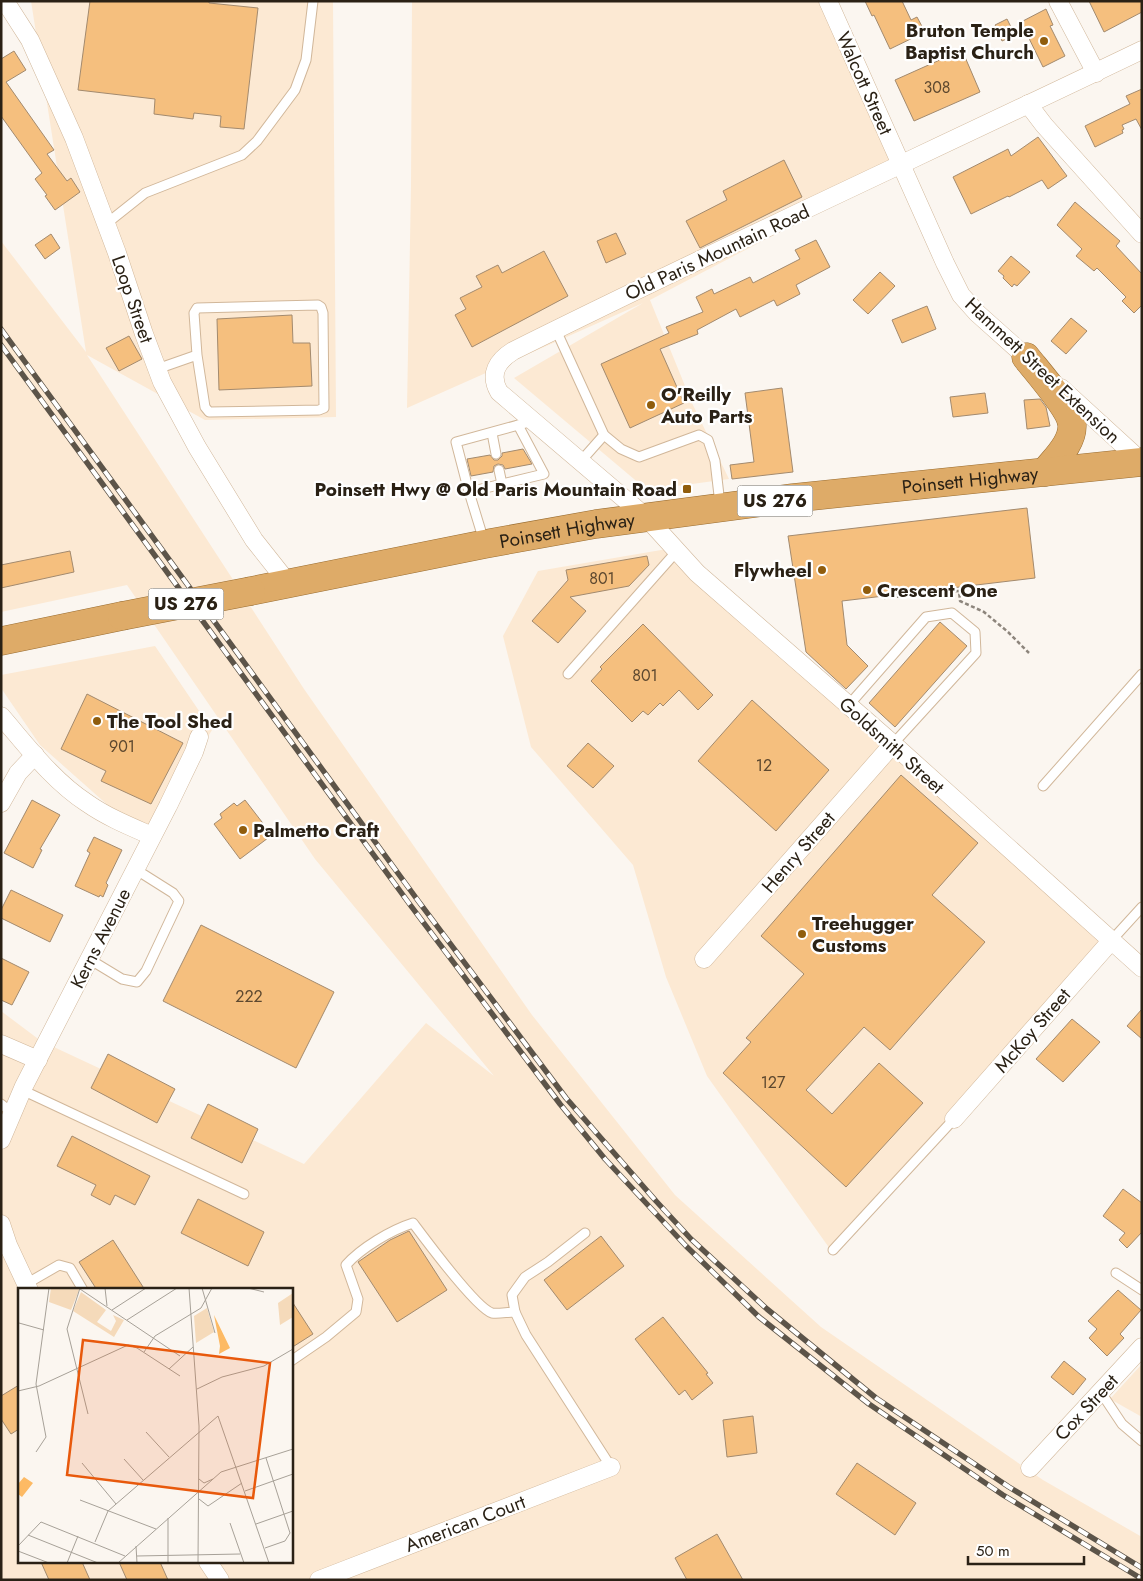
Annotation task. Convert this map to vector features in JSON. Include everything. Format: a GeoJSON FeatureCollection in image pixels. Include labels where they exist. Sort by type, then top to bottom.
{"type":"FeatureCollection","features":[{"type":"Feature","properties":{"kind":"highway"},"geometry":{"type":"LineString","coordinates":[[1026,357],[1066,410],[1072,425],[1069,439],[1045,472]]}},
{"type":"Feature","properties":{"kind":"highway","name":"Poinsett Highway"},"geometry":{"type":"LineString","coordinates":[[1,640],[339,572],[596,524],[721,507],[1142,462]]}},
{"type":"Feature","properties":{"kind":"street","name":"Loop Street"},"geometry":{"type":"LineString","coordinates":[[5,1],[30,40],[74,138],[162,382],[197,447],[254,540],[288,583]]}},
{"type":"Feature","properties":{"kind":"street","name":"Walcott Street"},"geometry":{"type":"LineString","coordinates":[[828,1],[901,165]]}},
{"type":"Feature","properties":{"kind":"street"},"geometry":{"type":"LineString","coordinates":[[1058,1],[1096,72]]}},
{"type":"Feature","properties":{"kind":"street","name":"Old Paris Mountain Road"},"geometry":{"type":"LineString","coordinates":[[647,518],[580,461],[526,423],[499,392],[495,380],[495,371],[503,358],[757,231],[901,165],[1142,50]]}},
{"type":"Feature","properties":{"kind":"street"},"geometry":{"type":"LineString","coordinates":[[1028,104],[1044,125],[1142,234]]}},
{"type":"Feature","properties":{"kind":"street","name":"Hammett Street Extension"},"geometry":{"type":"LineString","coordinates":[[901,165],[961,295],[977,313],[1142,462]]}},
{"type":"Feature","properties":{"kind":"street","name":"Goldsmith Street"},"geometry":{"type":"LineString","coordinates":[[647,518],[697,572],[1142,968]]}},
{"type":"Feature","properties":{"kind":"street"},"geometry":{"type":"LineString","coordinates":[[1,716],[59,781],[85,802],[116,820],[152,836]]}},
{"type":"Feature","properties":{"kind":"street","name":"Kerns Avenue"},"geometry":{"type":"LineString","coordinates":[[1,1140],[7,1108],[22,1090],[38,1060],[194,752],[199,736]]}},
{"type":"Feature","properties":{"kind":"street","name":"Henry Street"},"geometry":{"type":"LineString","coordinates":[[704,959],[892,744]]}},
{"type":"Feature","properties":{"kind":"street"},"geometry":{"type":"LineString","coordinates":[[1,803],[18,773],[35,755]]}},
{"type":"Feature","properties":{"kind":"street","name":"McKoy Street"},"geometry":{"type":"LineString","coordinates":[[954,1119],[1111,941]]}},
{"type":"Feature","properties":{"kind":"street"},"geometry":{"type":"LineString","coordinates":[[1,1044],[38,1060]]}},
{"type":"Feature","properties":{"kind":"street"},"geometry":{"type":"LineString","coordinates":[[1,1224],[8,1245],[28,1287]]}},
{"type":"Feature","properties":{"kind":"street","name":"Cox Street"},"geometry":{"type":"LineString","coordinates":[[1030,1468],[1142,1346]]}},
{"type":"Feature","properties":{"kind":"street","name":"American Court"},"geometry":{"type":"LineString","coordinates":[[319,1580],[611,1467]]}},
{"type":"Feature","properties":{"kind":"street"},"geometry":{"type":"LineString","coordinates":[[209,1564],[220,1580]]}},
{"type":"Feature","properties":{"kind":"lane"},"geometry":{"type":"LineString","coordinates":[[106,224],[146,193],[242,155],[257,140],[295,90],[306,60],[313,1]]}},
{"type":"Feature","properties":{"kind":"lane"},"geometry":{"type":"LineString","coordinates":[[318,305],[324,313],[324,408],[319,410],[209,412],[205,407],[197,355],[194,313],[197,308],[318,305]]}},
{"type":"Feature","properties":{"kind":"lane"},"geometry":{"type":"LineString","coordinates":[[556,330],[604,435],[621,449],[639,457],[699,435],[708,440],[715,461],[721,507]]}},
{"type":"Feature","properties":{"kind":"lane"},"geometry":{"type":"LineString","coordinates":[[157,369],[197,355]]}},
{"type":"Feature","properties":{"kind":"lane"},"geometry":{"type":"LineString","coordinates":[[469,492],[544,474],[526,423],[456,442],[469,492],[485,544]]}},
{"type":"Feature","properties":{"kind":"lane"},"geometry":{"type":"LineString","coordinates":[[492,433],[496,454]]}},
{"type":"Feature","properties":{"kind":"lane"},"geometry":{"type":"LineString","coordinates":[[580,461],[604,435]]}},
{"type":"Feature","properties":{"kind":"lane"},"geometry":{"type":"LineString","coordinates":[[499,470],[502,484]]}},
{"type":"Feature","properties":{"kind":"lane"},"geometry":{"type":"LineString","coordinates":[[568,674],[677,551]]}},
{"type":"Feature","properties":{"kind":"lane"},"geometry":{"type":"LineString","coordinates":[[848,706],[926,617],[952,613],[975,632],[976,653],[892,744]]}},
{"type":"Feature","properties":{"kind":"lane"},"geometry":{"type":"LineString","coordinates":[[1043,786],[1142,674]]}},
{"type":"Feature","properties":{"kind":"lane"},"geometry":{"type":"LineString","coordinates":[[89,959],[122,979],[138,982],[146,971],[179,901],[173,893],[135,869]]}},
{"type":"Feature","properties":{"kind":"lane"},"geometry":{"type":"LineString","coordinates":[[1111,941],[1142,907]]}},
{"type":"Feature","properties":{"kind":"lane"},"geometry":{"type":"LineString","coordinates":[[22,1090],[244,1194]]}},
{"type":"Feature","properties":{"kind":"lane"},"geometry":{"type":"LineString","coordinates":[[833,1250],[954,1119]]}},
{"type":"Feature","properties":{"kind":"lane"},"geometry":{"type":"LineString","coordinates":[[292,1360],[326,1337],[356,1312],[358,1299],[346,1265],[354,1255],[402,1226],[413,1223],[477,1301],[491,1312],[515,1312]]}},
{"type":"Feature","properties":{"kind":"lane"},"geometry":{"type":"LineString","coordinates":[[585,1233],[548,1262],[525,1277],[512,1296],[515,1312],[526,1335],[611,1467]]}},
{"type":"Feature","properties":{"kind":"lane"},"geometry":{"type":"LineString","coordinates":[[28,1287],[59,1265],[70,1268],[82,1288]]}},
{"type":"Feature","properties":{"kind":"lane"},"geometry":{"type":"LineString","coordinates":[[1116,1273],[1142,1290]]}},
{"type":"Feature","properties":{"kind":"lane"},"geometry":{"type":"LineString","coordinates":[[1100,1391],[1122,1424],[1142,1441]]}},
{"type":"Feature","properties":{"kind":"path"},"geometry":{"type":"LineString","coordinates":[[1008,632],[1028,653]]}},
{"type":"Feature","properties":{"kind":"shaded area"},"geometry":{"type":"Polygon","coordinates":[[[31,1],[333,1],[336,417],[205,420],[87,355],[304,689],[532,1015],[675,1195],[821,1327],[1043,1480],[1142,1537],[1142,1580],[1,1580],[1,1011],[41,1041],[304,1164],[426,1023],[494,1076],[315,859],[127,585],[1,612],[1,241],[86,352],[31,1]]]}},
{"type":"Feature","properties":{"kind":"shaded area"},"geometry":{"type":"Polygon","coordinates":[[[412,1],[829,1],[909,164],[650,300],[692,403],[729,479],[647,490],[514,378],[643,303],[407,408],[412,1]]]}},
{"type":"Feature","properties":{"kind":"shaded area"},"geometry":{"type":"Polygon","coordinates":[[[667,549],[1106,944],[830,1249],[707,1076],[666,977],[633,865],[531,747],[503,636],[538,571],[667,549]]]}},
{"type":"Feature","properties":{"kind":"shaded area"},"geometry":{"type":"Polygon","coordinates":[[[155,646],[212,730],[146,839],[40,745],[1,688],[1,675],[155,646]]]}},
{"type":"Feature","properties":{"kind":"shaded area"},"geometry":{"type":"Polygon","coordinates":[[[1142,1364],[1142,1417],[1110,1399],[1142,1364]]]}},
{"type":"Feature","properties":{"kind":"building"},"geometry":{"type":"Polygon","coordinates":[[[90,1],[209,1],[209,3],[258,8],[244,129],[220,127],[221,116],[194,113],[193,119],[154,114],[155,99],[78,90],[90,1]]]}},
{"type":"Feature","properties":{"kind":"building"},"geometry":{"type":"Polygon","coordinates":[[[865,1],[902,1],[911,20],[917,17],[925,32],[890,49],[874,15],[872,16],[865,1]]]}},
{"type":"Feature","properties":{"kind":"building"},"geometry":{"type":"Polygon","coordinates":[[[1089,1],[1142,1],[1142,12],[1104,32],[1089,1]]]}},
{"type":"Feature","properties":{"kind":"building","name":"Bruton Temple Baptist Church"},"geometry":{"type":"Polygon","coordinates":[[[1046,9],[1053,25],[1050,26],[1065,56],[1043,67],[1021,22],[1046,9]]]}},
{"type":"Feature","properties":{"kind":"building"},"geometry":{"type":"Polygon","coordinates":[[[1007,19],[1015,35],[1002,41],[995,25],[1007,19]]]}},
{"type":"Feature","properties":{"kind":"building"},"geometry":{"type":"Polygon","coordinates":[[[962,50],[980,92],[914,121],[895,80],[962,50]]]}},
{"type":"Feature","properties":{"kind":"building"},"geometry":{"type":"Polygon","coordinates":[[[14,51],[26,70],[6,82],[54,150],[47,154],[67,181],[71,178],[80,192],[55,210],[35,179],[42,173],[1,116],[1,59],[14,51]]]}},
{"type":"Feature","properties":{"kind":"building"},"geometry":{"type":"Polygon","coordinates":[[[1142,89],[1142,130],[1136,119],[1122,125],[1123,133],[1095,147],[1085,126],[1130,104],[1126,96],[1142,89]]]}},
{"type":"Feature","properties":{"kind":"building"},"geometry":{"type":"Polygon","coordinates":[[[1038,137],[1067,176],[1048,189],[1042,180],[971,214],[953,177],[1008,149],[1011,156],[1038,137]]]}},
{"type":"Feature","properties":{"kind":"building"},"geometry":{"type":"Polygon","coordinates":[[[784,160],[802,197],[700,248],[686,221],[727,200],[723,191],[784,160]]]}},
{"type":"Feature","properties":{"kind":"building"},"geometry":{"type":"Polygon","coordinates":[[[1075,202],[1120,241],[1116,246],[1142,274],[1142,305],[1134,313],[1122,301],[1126,297],[1097,268],[1094,271],[1076,256],[1082,249],[1057,225],[1075,202]]]}},
{"type":"Feature","properties":{"kind":"building"},"geometry":{"type":"Polygon","coordinates":[[[616,233],[626,254],[606,263],[597,241],[616,233]]]}},
{"type":"Feature","properties":{"kind":"building"},"geometry":{"type":"Polygon","coordinates":[[[51,234],[60,248],[45,259],[35,245],[51,234]]]}},
{"type":"Feature","properties":{"kind":"building"},"geometry":{"type":"Polygon","coordinates":[[[816,240],[830,267],[796,285],[800,294],[777,306],[774,300],[740,317],[736,309],[697,330],[698,334],[660,349],[684,403],[630,428],[601,364],[669,333],[666,327],[703,312],[696,297],[712,289],[714,294],[750,277],[753,283],[800,259],[795,250],[816,240]]]}},
{"type":"Feature","properties":{"kind":"building"},"geometry":{"type":"Polygon","coordinates":[[[544,251],[568,296],[472,347],[455,315],[466,309],[460,298],[482,287],[476,276],[498,265],[502,273],[544,251]]]}},
{"type":"Feature","properties":{"kind":"building"},"geometry":{"type":"Polygon","coordinates":[[[1011,256],[1030,272],[1017,286],[1014,284],[1012,287],[998,271],[1011,256]]]}},
{"type":"Feature","properties":{"kind":"building"},"geometry":{"type":"Polygon","coordinates":[[[880,272],[895,286],[868,314],[853,300],[880,272]]]}},
{"type":"Feature","properties":{"kind":"building"},"geometry":{"type":"Polygon","coordinates":[[[927,306],[936,329],[902,343],[892,320],[927,306]]]}},
{"type":"Feature","properties":{"kind":"building"},"geometry":{"type":"Polygon","coordinates":[[[292,315],[293,343],[310,343],[312,386],[219,390],[217,319],[292,315]]]}},
{"type":"Feature","properties":{"kind":"building"},"geometry":{"type":"Polygon","coordinates":[[[1071,318],[1087,331],[1066,354],[1051,341],[1071,318]]]}},
{"type":"Feature","properties":{"kind":"building"},"geometry":{"type":"Polygon","coordinates":[[[129,336],[142,359],[119,371],[106,348],[129,336]]]}},
{"type":"Feature","properties":{"kind":"building"},"geometry":{"type":"Polygon","coordinates":[[[782,388],[793,472],[732,479],[730,465],[754,462],[745,393],[782,388]]]}},
{"type":"Feature","properties":{"kind":"building"},"geometry":{"type":"Polygon","coordinates":[[[985,393],[988,413],[953,417],[950,397],[985,393]]]}},
{"type":"Feature","properties":{"kind":"building"},"geometry":{"type":"Polygon","coordinates":[[[1040,399],[1046,407],[1050,426],[1027,429],[1024,400],[1040,399]]]}},
{"type":"Feature","properties":{"kind":"building"},"geometry":{"type":"Polygon","coordinates":[[[523,449],[532,464],[505,469],[503,465],[498,464],[494,466],[493,472],[471,476],[467,459],[490,455],[494,460],[498,460],[502,453],[523,449]]]}},
{"type":"Feature","properties":{"kind":"building","name":"Crescent One"},"geometry":{"type":"Polygon","coordinates":[[[1027,508],[1035,578],[842,601],[847,645],[868,666],[846,689],[806,652],[788,536],[1027,508]]]}},
{"type":"Feature","properties":{"kind":"building"},"geometry":{"type":"Polygon","coordinates":[[[70,551],[74,572],[1,588],[1,565],[70,551]]]}},
{"type":"Feature","properties":{"kind":"building"},"geometry":{"type":"Polygon","coordinates":[[[647,556],[649,565],[629,586],[570,597],[586,611],[558,643],[532,621],[568,580],[566,570],[647,556]]]}},
{"type":"Feature","properties":{"kind":"building"},"geometry":{"type":"Polygon","coordinates":[[[940,622],[967,646],[895,727],[869,703],[940,622]]]}},
{"type":"Feature","properties":{"kind":"building"},"geometry":{"type":"Polygon","coordinates":[[[643,624],[713,695],[698,710],[679,690],[663,706],[660,703],[648,715],[643,711],[632,722],[591,681],[602,669],[600,667],[643,624]]]}},
{"type":"Feature","properties":{"kind":"building"},"geometry":{"type":"Polygon","coordinates":[[[87,694],[183,743],[151,804],[101,781],[106,771],[61,749],[87,694]]]}},
{"type":"Feature","properties":{"kind":"building"},"geometry":{"type":"Polygon","coordinates":[[[752,700],[829,770],[776,831],[698,761],[752,700]]]}},
{"type":"Feature","properties":{"kind":"building"},"geometry":{"type":"Polygon","coordinates":[[[588,743],[614,766],[593,788],[567,766],[588,743]]]}},
{"type":"Feature","properties":{"kind":"building"},"geometry":{"type":"Polygon","coordinates":[[[901,775],[978,843],[932,895],[985,942],[890,1050],[864,1027],[806,1090],[832,1114],[879,1063],[923,1103],[846,1187],[723,1073],[751,1042],[746,1038],[804,974],[761,936],[901,775]]]}},
{"type":"Feature","properties":{"kind":"building"},"geometry":{"type":"Polygon","coordinates":[[[32,800],[60,815],[40,849],[42,850],[33,868],[4,853],[32,800]]]}},
{"type":"Feature","properties":{"kind":"building","name":"Palmetto Craft"},"geometry":{"type":"Polygon","coordinates":[[[245,800],[272,835],[240,859],[214,824],[222,818],[220,814],[234,803],[237,806],[245,800]]]}},
{"type":"Feature","properties":{"kind":"building"},"geometry":{"type":"Polygon","coordinates":[[[94,837],[122,850],[106,883],[108,885],[103,897],[75,886],[90,853],[87,851],[94,837]]]}},
{"type":"Feature","properties":{"kind":"building"},"geometry":{"type":"Polygon","coordinates":[[[11,890],[63,915],[50,942],[1,918],[1,910],[11,890]]]}},
{"type":"Feature","properties":{"kind":"building"},"geometry":{"type":"Polygon","coordinates":[[[201,925],[334,992],[296,1068],[163,1001],[201,925]]]}},
{"type":"Feature","properties":{"kind":"building"},"geometry":{"type":"Polygon","coordinates":[[[1,958],[29,972],[12,1005],[1,1000],[1,958]]]}},
{"type":"Feature","properties":{"kind":"building"},"geometry":{"type":"Polygon","coordinates":[[[1142,1009],[1142,1039],[1127,1026],[1142,1009]]]}},
{"type":"Feature","properties":{"kind":"building"},"geometry":{"type":"Polygon","coordinates":[[[1072,1019],[1100,1042],[1063,1082],[1036,1059],[1072,1019]]]}},
{"type":"Feature","properties":{"kind":"building"},"geometry":{"type":"Polygon","coordinates":[[[108,1054],[175,1089],[157,1123],[91,1088],[108,1054]]]}},
{"type":"Feature","properties":{"kind":"building"},"geometry":{"type":"Polygon","coordinates":[[[208,1104],[258,1129],[242,1163],[191,1138],[208,1104]]]}},
{"type":"Feature","properties":{"kind":"building"},"geometry":{"type":"Polygon","coordinates":[[[72,1136],[150,1176],[135,1205],[115,1195],[110,1205],[91,1195],[96,1185],[57,1166],[72,1136]]]}},
{"type":"Feature","properties":{"kind":"building"},"geometry":{"type":"Polygon","coordinates":[[[1123,1189],[1142,1203],[1142,1232],[1127,1248],[1119,1240],[1125,1233],[1103,1216],[1123,1189]]]}},
{"type":"Feature","properties":{"kind":"building"},"geometry":{"type":"Polygon","coordinates":[[[198,1199],[264,1232],[248,1266],[181,1233],[198,1199]]]}},
{"type":"Feature","properties":{"kind":"building"},"geometry":{"type":"Polygon","coordinates":[[[409,1231],[447,1290],[397,1322],[358,1262],[390,1240],[409,1231]]]}},
{"type":"Feature","properties":{"kind":"building"},"geometry":{"type":"Polygon","coordinates":[[[601,1236],[624,1266],[567,1310],[544,1280],[601,1236]]]}},
{"type":"Feature","properties":{"kind":"building"},"geometry":{"type":"Polygon","coordinates":[[[113,1240],[144,1288],[96,1288],[79,1262],[113,1240]]]}},
{"type":"Feature","properties":{"kind":"building"},"geometry":{"type":"Polygon","coordinates":[[[1118,1290],[1141,1310],[1120,1334],[1124,1338],[1107,1356],[1089,1338],[1097,1329],[1088,1321],[1118,1290]]]}},
{"type":"Feature","properties":{"kind":"building"},"geometry":{"type":"Polygon","coordinates":[[[292,1302],[313,1334],[292,1347],[292,1302]]]}},
{"type":"Feature","properties":{"kind":"building"},"geometry":{"type":"Polygon","coordinates":[[[663,1317],[708,1373],[706,1374],[713,1383],[692,1400],[685,1390],[679,1395],[635,1339],[663,1317]]]}},
{"type":"Feature","properties":{"kind":"building"},"geometry":{"type":"Polygon","coordinates":[[[1064,1361],[1086,1379],[1073,1395],[1051,1377],[1064,1361]]]}},
{"type":"Feature","properties":{"kind":"building"},"geometry":{"type":"Polygon","coordinates":[[[18,1386],[18,1430],[11,1434],[1,1419],[1,1396],[18,1386]]]}},
{"type":"Feature","properties":{"kind":"building"},"geometry":{"type":"Polygon","coordinates":[[[753,1416],[757,1453],[727,1457],[723,1420],[753,1416]]]}},
{"type":"Feature","properties":{"kind":"building"},"geometry":{"type":"Polygon","coordinates":[[[857,1463],[916,1503],[895,1535],[836,1494],[857,1463]]]}},
{"type":"Feature","properties":{"kind":"building"},"geometry":{"type":"Polygon","coordinates":[[[717,1534],[743,1580],[687,1580],[675,1558],[717,1534]]]}},
{"type":"Feature","properties":{"kind":"building"},"geometry":{"type":"Polygon","coordinates":[[[42,1564],[83,1564],[90,1580],[49,1580],[42,1564]]]}},
{"type":"Feature","properties":{"kind":"building"},"geometry":{"type":"Polygon","coordinates":[[[120,1564],[161,1564],[168,1580],[127,1580],[120,1564]]]}},
{"type":"Feature","properties":{"kind":"railway"},"geometry":{"type":"LineString","coordinates":[[1,329],[419,902],[566,1098],[656,1201],[691,1239],[767,1309],[876,1398],[1009,1487],[1142,1568]]}},
{"type":"Feature","properties":{"kind":"railway"},"geometry":{"type":"LineString","coordinates":[[1,345],[411,906],[560,1104],[605,1159],[686,1246],[759,1317],[869,1404],[1003,1495],[1142,1579]]}},
{"type":"Feature","properties":{"kind":"place","name":"Bruton Temple Baptist Church"},"geometry":{"type":"Point","coordinates":[1044,41]}},
{"type":"Feature","properties":{"kind":"place","name":"O'Reilly Auto Parts"},"geometry":{"type":"Point","coordinates":[651,405]}},
{"type":"Feature","properties":{"kind":"place","name":"Poinsett Hwy @ Old Paris Mountain Road"},"geometry":{"type":"Point","coordinates":[687,489]}},
{"type":"Feature","properties":{"kind":"place","name":"Flywheel"},"geometry":{"type":"Point","coordinates":[822,570]}},
{"type":"Feature","properties":{"kind":"place","name":"Crescent One"},"geometry":{"type":"Point","coordinates":[867,590]}},
{"type":"Feature","properties":{"kind":"place","name":"The Tool Shed"},"geometry":{"type":"Point","coordinates":[97,721]}},
{"type":"Feature","properties":{"kind":"place","name":"Palmetto Craft"},"geometry":{"type":"Point","coordinates":[243,830]}},
{"type":"Feature","properties":{"kind":"place","name":"Treehugger Customs"},"geometry":{"type":"Point","coordinates":[802,934]}}]}
